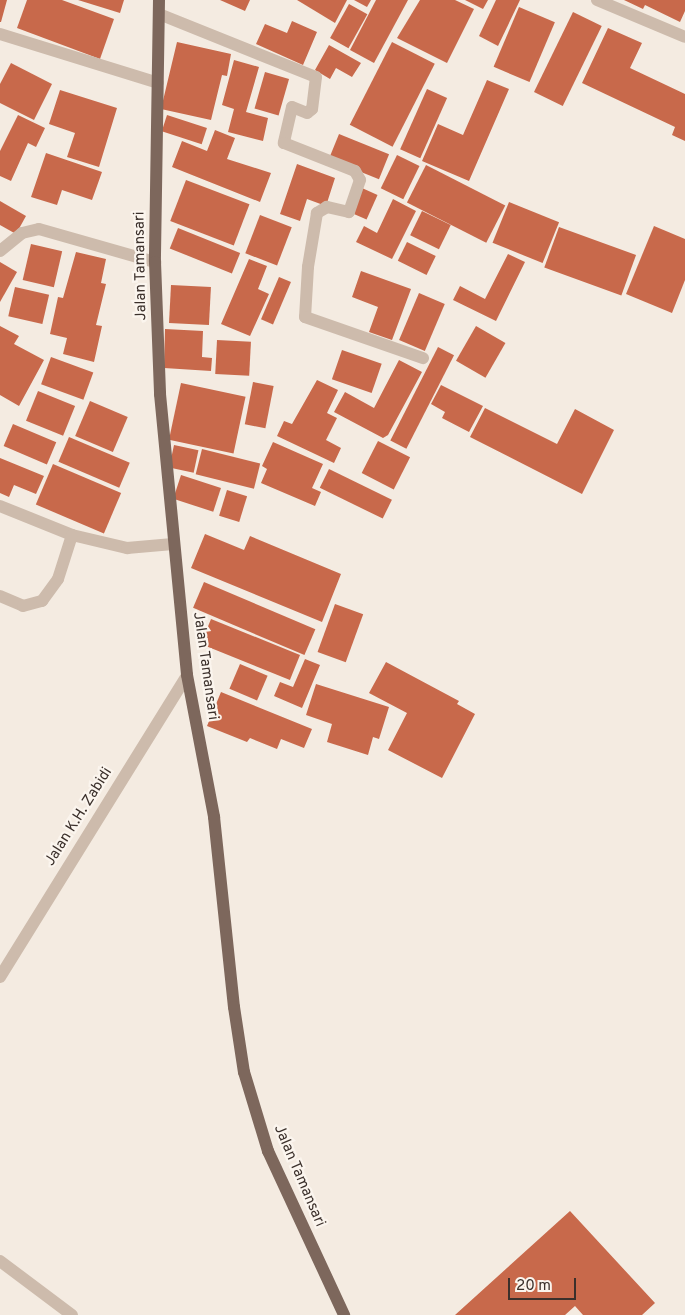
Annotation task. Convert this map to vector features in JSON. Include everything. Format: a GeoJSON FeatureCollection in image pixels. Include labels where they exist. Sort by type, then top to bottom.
{"type":"FeatureCollection","features":[{"type":"Feature","properties":{"kind":"main road","name":"Jalan Tamansari"},"geometry":{"type":"LineString","coordinates":[[159,0],[155,262],[173,544],[187,675],[214,817],[244,1072],[268,1151],[344,1315]]}},
{"type":"Feature","properties":{"kind":"street"},"geometry":{"type":"LineString","coordinates":[[597,0],[685,37]]}},
{"type":"Feature","properties":{"kind":"street"},"geometry":{"type":"LineString","coordinates":[[159,14],[316,77],[312,110],[307,113],[290,109],[284,143],[355,171],[360,180],[349,212],[327,207],[318,213],[305,317],[423,358]]}},
{"type":"Feature","properties":{"kind":"street"},"geometry":{"type":"LineString","coordinates":[[0,34],[158,83]]}},
{"type":"Feature","properties":{"kind":"street"},"geometry":{"type":"LineString","coordinates":[[0,250],[22,233],[39,228],[155,262]]}},
{"type":"Feature","properties":{"kind":"street"},"geometry":{"type":"LineString","coordinates":[[0,506],[72,534],[127,548],[173,544]]}},
{"type":"Feature","properties":{"kind":"street"},"geometry":{"type":"LineString","coordinates":[[0,596],[23,606],[42,601],[58,579],[72,534]]}},
{"type":"Feature","properties":{"kind":"street","name":"Jalan K.H. Zabidi"},"geometry":{"type":"LineString","coordinates":[[0,977],[187,675]]}},
{"type":"Feature","properties":{"kind":"street"},"geometry":{"type":"LineString","coordinates":[[0,1262],[72,1315]]}},
{"type":"Feature","properties":{"kind":"building"},"geometry":{"type":"Polygon","coordinates":[[[0,0],[7,0],[1,22],[0,22],[0,0]]]}},
{"type":"Feature","properties":{"kind":"building"},"geometry":{"type":"Polygon","coordinates":[[[27,0],[62,0],[114,19],[100,59],[17,28],[27,0]]]}},
{"type":"Feature","properties":{"kind":"building"},"geometry":{"type":"Polygon","coordinates":[[[78,0],[124,0],[120,13],[78,0]]]}},
{"type":"Feature","properties":{"kind":"building"},"geometry":{"type":"Polygon","coordinates":[[[220,0],[250,0],[245,11],[220,0]]]}},
{"type":"Feature","properties":{"kind":"building"},"geometry":{"type":"Polygon","coordinates":[[[297,0],[347,0],[335,23],[297,0]]]}},
{"type":"Feature","properties":{"kind":"building"},"geometry":{"type":"Polygon","coordinates":[[[354,0],[371,0],[367,7],[354,0]]]}},
{"type":"Feature","properties":{"kind":"building"},"geometry":{"type":"Polygon","coordinates":[[[376,0],[408,0],[374,63],[350,50],[376,0]]]}},
{"type":"Feature","properties":{"kind":"building"},"geometry":{"type":"Polygon","coordinates":[[[420,0],[455,0],[474,9],[447,63],[397,38],[420,0]]]}},
{"type":"Feature","properties":{"kind":"building"},"geometry":{"type":"Polygon","coordinates":[[[465,0],[488,0],[483,9],[465,0]]]}},
{"type":"Feature","properties":{"kind":"building"},"geometry":{"type":"Polygon","coordinates":[[[496,0],[520,0],[498,46],[479,36],[496,0]]]}},
{"type":"Feature","properties":{"kind":"building"},"geometry":{"type":"Polygon","coordinates":[[[624,0],[685,0],[685,11],[680,22],[645,5],[643,9],[624,0]]]}},
{"type":"Feature","properties":{"kind":"building"},"geometry":{"type":"Polygon","coordinates":[[[349,4],[367,14],[348,48],[330,38],[349,4]]]}},
{"type":"Feature","properties":{"kind":"building"},"geometry":{"type":"Polygon","coordinates":[[[519,7],[555,22],[530,82],[494,67],[519,7]]]}},
{"type":"Feature","properties":{"kind":"building"},"geometry":{"type":"Polygon","coordinates":[[[573,12],[602,26],[563,106],[534,92],[573,12]]]}},
{"type":"Feature","properties":{"kind":"building"},"geometry":{"type":"Polygon","coordinates":[[[292,21],[317,32],[303,65],[256,44],[265,24],[287,33],[292,21]]]}},
{"type":"Feature","properties":{"kind":"building"},"geometry":{"type":"Polygon","coordinates":[[[608,28],[642,43],[630,68],[685,94],[685,141],[672,135],[675,127],[582,83],[608,28]]]}},
{"type":"Feature","properties":{"kind":"building"},"geometry":{"type":"Polygon","coordinates":[[[177,42],[231,54],[227,76],[222,75],[211,120],[161,109],[177,42]]]}},
{"type":"Feature","properties":{"kind":"building"},"geometry":{"type":"Polygon","coordinates":[[[392,42],[435,64],[393,147],[350,125],[392,42]]]}},
{"type":"Feature","properties":{"kind":"building"},"geometry":{"type":"Polygon","coordinates":[[[329,45],[361,63],[352,77],[336,68],[330,79],[315,70],[329,45]]]}},
{"type":"Feature","properties":{"kind":"building"},"geometry":{"type":"Polygon","coordinates":[[[234,60],[259,67],[246,112],[268,118],[263,141],[228,132],[234,109],[222,105],[234,60]]]}},
{"type":"Feature","properties":{"kind":"building"},"geometry":{"type":"Polygon","coordinates":[[[11,63],[52,84],[34,120],[0,103],[0,84],[11,63]]]}},
{"type":"Feature","properties":{"kind":"building"},"geometry":{"type":"Polygon","coordinates":[[[265,72],[289,79],[279,115],[255,109],[265,72]]]}},
{"type":"Feature","properties":{"kind":"building"},"geometry":{"type":"Polygon","coordinates":[[[487,80],[509,89],[469,181],[422,161],[438,124],[463,135],[487,80]]]}},
{"type":"Feature","properties":{"kind":"building"},"geometry":{"type":"Polygon","coordinates":[[[427,89],[447,98],[420,158],[400,149],[427,89]]]}},
{"type":"Feature","properties":{"kind":"building"},"geometry":{"type":"Polygon","coordinates":[[[60,90],[117,108],[99,167],[67,157],[75,133],[49,124],[60,90]]]}},
{"type":"Feature","properties":{"kind":"building"},"geometry":{"type":"Polygon","coordinates":[[[18,115],[45,128],[36,147],[28,143],[11,181],[0,176],[0,151],[18,115]]]}},
{"type":"Feature","properties":{"kind":"building"},"geometry":{"type":"Polygon","coordinates":[[[167,115],[207,128],[202,144],[162,131],[167,115]]]}},
{"type":"Feature","properties":{"kind":"building"},"geometry":{"type":"Polygon","coordinates":[[[215,130],[235,138],[227,159],[271,173],[260,202],[172,167],[182,141],[207,151],[215,130]]]}},
{"type":"Feature","properties":{"kind":"building"},"geometry":{"type":"Polygon","coordinates":[[[339,134],[389,154],[379,179],[329,159],[339,134]]]}},
{"type":"Feature","properties":{"kind":"building"},"geometry":{"type":"Polygon","coordinates":[[[46,153],[102,172],[92,200],[62,190],[57,205],[31,197],[46,153]]]}},
{"type":"Feature","properties":{"kind":"building"},"geometry":{"type":"Polygon","coordinates":[[[397,155],[419,166],[403,199],[381,188],[397,155]]]}},
{"type":"Feature","properties":{"kind":"building"},"geometry":{"type":"Polygon","coordinates":[[[297,164],[335,178],[326,206],[307,199],[300,221],[280,214],[297,164]]]}},
{"type":"Feature","properties":{"kind":"building"},"geometry":{"type":"Polygon","coordinates":[[[426,165],[505,205],[486,243],[407,202],[426,165]]]}},
{"type":"Feature","properties":{"kind":"building"},"geometry":{"type":"Polygon","coordinates":[[[186,180],[249,204],[234,245],[170,221],[186,180]]]}},
{"type":"Feature","properties":{"kind":"building"},"geometry":{"type":"Polygon","coordinates":[[[362,188],[378,195],[367,220],[351,213],[362,188]]]}},
{"type":"Feature","properties":{"kind":"building"},"geometry":{"type":"Polygon","coordinates":[[[393,199],[416,211],[392,259],[356,242],[364,226],[377,233],[393,199]]]}},
{"type":"Feature","properties":{"kind":"building"},"geometry":{"type":"Polygon","coordinates":[[[0,201],[26,216],[16,234],[0,225],[0,201]]]}},
{"type":"Feature","properties":{"kind":"building"},"geometry":{"type":"Polygon","coordinates":[[[509,202],[559,222],[543,263],[493,243],[509,202]]]}},
{"type":"Feature","properties":{"kind":"building"},"geometry":{"type":"Polygon","coordinates":[[[422,211],[451,225],[439,249],[410,235],[422,211]]]}},
{"type":"Feature","properties":{"kind":"building"},"geometry":{"type":"Polygon","coordinates":[[[260,215],[292,227],[277,265],[245,253],[260,215]]]}},
{"type":"Feature","properties":{"kind":"building"},"geometry":{"type":"Polygon","coordinates":[[[654,226],[685,239],[685,280],[672,313],[626,294],[654,226]]]}},
{"type":"Feature","properties":{"kind":"building"},"geometry":{"type":"Polygon","coordinates":[[[559,227],[636,255],[621,295],[544,267],[559,227]]]}},
{"type":"Feature","properties":{"kind":"building"},"geometry":{"type":"Polygon","coordinates":[[[178,228],[240,253],[232,273],[170,248],[178,228]]]}},
{"type":"Feature","properties":{"kind":"building"},"geometry":{"type":"Polygon","coordinates":[[[407,242],[436,256],[427,275],[398,261],[407,242]]]}},
{"type":"Feature","properties":{"kind":"building"},"geometry":{"type":"Polygon","coordinates":[[[31,244],[62,251],[54,287],[23,280],[31,244]]]}},
{"type":"Feature","properties":{"kind":"building"},"geometry":{"type":"Polygon","coordinates":[[[76,252],[106,259],[101,283],[106,284],[96,325],[102,326],[94,362],[63,354],[67,338],[50,334],[58,297],[63,298],[76,252]]]}},
{"type":"Feature","properties":{"kind":"building"},"geometry":{"type":"Polygon","coordinates":[[[508,254],[525,262],[496,321],[453,300],[460,286],[485,299],[508,254]]]}},
{"type":"Feature","properties":{"kind":"building"},"geometry":{"type":"Polygon","coordinates":[[[249,259],[267,266],[258,289],[269,294],[250,336],[221,324],[249,259]]]}},
{"type":"Feature","properties":{"kind":"building"},"geometry":{"type":"Polygon","coordinates":[[[0,262],[17,272],[0,302],[0,262]]]}},
{"type":"Feature","properties":{"kind":"building"},"geometry":{"type":"Polygon","coordinates":[[[361,271],[411,289],[392,340],[369,332],[378,307],[352,297],[361,271]]]}},
{"type":"Feature","properties":{"kind":"building"},"geometry":{"type":"Polygon","coordinates":[[[279,277],[291,282],[273,324],[261,319],[279,277]]]}},
{"type":"Feature","properties":{"kind":"building"},"geometry":{"type":"Polygon","coordinates":[[[171,285],[211,287],[209,325],[169,323],[171,285]]]}},
{"type":"Feature","properties":{"kind":"building"},"geometry":{"type":"Polygon","coordinates":[[[15,287],[49,295],[42,324],[8,316],[15,287]]]}},
{"type":"Feature","properties":{"kind":"building"},"geometry":{"type":"Polygon","coordinates":[[[419,293],[445,304],[425,351],[399,340],[419,293]]]}},
{"type":"Feature","properties":{"kind":"building"},"geometry":{"type":"Polygon","coordinates":[[[0,326],[19,336],[14,344],[44,360],[19,406],[0,395],[0,326]]]}},
{"type":"Feature","properties":{"kind":"building"},"geometry":{"type":"Polygon","coordinates":[[[476,326],[505,343],[485,378],[456,361],[476,326]]]}},
{"type":"Feature","properties":{"kind":"building"},"geometry":{"type":"Polygon","coordinates":[[[165,329],[203,331],[202,357],[212,358],[211,371],[164,368],[165,329]]]}},
{"type":"Feature","properties":{"kind":"building"},"geometry":{"type":"Polygon","coordinates":[[[217,340],[251,342],[249,376],[215,374],[217,340]]]}},
{"type":"Feature","properties":{"kind":"building"},"geometry":{"type":"Polygon","coordinates":[[[438,347],[454,355],[406,449],[390,441],[438,347]]]}},
{"type":"Feature","properties":{"kind":"building"},"geometry":{"type":"Polygon","coordinates":[[[342,350],[382,364],[372,393],[332,379],[342,350]]]}},
{"type":"Feature","properties":{"kind":"building"},"geometry":{"type":"Polygon","coordinates":[[[51,357],[93,372],[83,400],[41,384],[51,357]]]}},
{"type":"Feature","properties":{"kind":"building"},"geometry":{"type":"Polygon","coordinates":[[[399,360],[422,372],[388,435],[383,438],[334,412],[345,392],[374,408],[399,360]]]}},
{"type":"Feature","properties":{"kind":"building"},"geometry":{"type":"Polygon","coordinates":[[[317,380],[338,390],[327,413],[337,418],[326,440],[341,448],[334,463],[277,436],[284,421],[292,424],[317,380]]]}},
{"type":"Feature","properties":{"kind":"building"},"geometry":{"type":"Polygon","coordinates":[[[253,382],[274,386],[265,428],[245,424],[253,382]]]}},
{"type":"Feature","properties":{"kind":"building"},"geometry":{"type":"Polygon","coordinates":[[[181,383],[246,397],[233,453],[169,440],[181,383]]]}},
{"type":"Feature","properties":{"kind":"building"},"geometry":{"type":"Polygon","coordinates":[[[441,385],[483,406],[469,432],[442,418],[445,412],[431,404],[441,385]]]}},
{"type":"Feature","properties":{"kind":"building"},"geometry":{"type":"Polygon","coordinates":[[[38,391],[75,406],[63,436],[26,421],[38,391]]]}},
{"type":"Feature","properties":{"kind":"building"},"geometry":{"type":"Polygon","coordinates":[[[90,401],[128,417],[113,452],[75,436],[90,401]]]}},
{"type":"Feature","properties":{"kind":"building"},"geometry":{"type":"Polygon","coordinates":[[[485,408],[557,444],[575,409],[614,430],[582,494],[470,437],[485,408]]]}},
{"type":"Feature","properties":{"kind":"building"},"geometry":{"type":"Polygon","coordinates":[[[13,424],[56,442],[47,464],[4,446],[13,424]]]}},
{"type":"Feature","properties":{"kind":"building"},"geometry":{"type":"Polygon","coordinates":[[[69,437],[130,463],[119,488],[58,462],[69,437]]]}},
{"type":"Feature","properties":{"kind":"building"},"geometry":{"type":"Polygon","coordinates":[[[378,441],[410,457],[394,489],[362,473],[378,441]]]}},
{"type":"Feature","properties":{"kind":"building"},"geometry":{"type":"Polygon","coordinates":[[[273,442],[323,464],[312,488],[321,492],[315,506],[261,483],[267,469],[262,466],[273,442]]]}},
{"type":"Feature","properties":{"kind":"building"},"geometry":{"type":"Polygon","coordinates":[[[174,445],[198,450],[194,473],[169,467],[174,445]]]}},
{"type":"Feature","properties":{"kind":"building"},"geometry":{"type":"Polygon","coordinates":[[[202,449],[260,464],[254,489],[196,474],[202,449]]]}},
{"type":"Feature","properties":{"kind":"building"},"geometry":{"type":"Polygon","coordinates":[[[0,458],[44,476],[36,494],[14,485],[9,497],[0,493],[0,458]]]}},
{"type":"Feature","properties":{"kind":"building"},"geometry":{"type":"Polygon","coordinates":[[[53,464],[121,493],[104,533],[36,505],[53,464]]]}},
{"type":"Feature","properties":{"kind":"building"},"geometry":{"type":"Polygon","coordinates":[[[329,469],[392,500],[383,519],[320,488],[329,469]]]}},
{"type":"Feature","properties":{"kind":"building"},"geometry":{"type":"Polygon","coordinates":[[[181,475],[221,488],[213,512],[173,499],[181,475]]]}},
{"type":"Feature","properties":{"kind":"building"},"geometry":{"type":"Polygon","coordinates":[[[227,490],[247,496],[239,522],[219,516],[227,490]]]}},
{"type":"Feature","properties":{"kind":"building"},"geometry":{"type":"Polygon","coordinates":[[[205,534],[244,550],[250,536],[341,574],[322,622],[191,568],[205,534]]]}},
{"type":"Feature","properties":{"kind":"building"},"geometry":{"type":"Polygon","coordinates":[[[204,582],[315,629],[304,655],[193,608],[204,582]]]}},
{"type":"Feature","properties":{"kind":"building"},"geometry":{"type":"Polygon","coordinates":[[[335,604],[363,614],[346,662],[318,652],[335,604]]]}},
{"type":"Feature","properties":{"kind":"building"},"geometry":{"type":"Polygon","coordinates":[[[211,619],[300,655],[290,680],[201,644],[211,619]]]}},
{"type":"Feature","properties":{"kind":"building"},"geometry":{"type":"Polygon","coordinates":[[[305,659],[320,665],[302,708],[274,696],[280,682],[293,687],[305,659]]]}},
{"type":"Feature","properties":{"kind":"building"},"geometry":{"type":"Polygon","coordinates":[[[386,662],[459,701],[457,704],[475,714],[442,778],[388,750],[407,713],[369,693],[386,662]]]}},
{"type":"Feature","properties":{"kind":"building"},"geometry":{"type":"Polygon","coordinates":[[[240,664],[268,676],[257,701],[229,689],[240,664]]]}},
{"type":"Feature","properties":{"kind":"building"},"geometry":{"type":"Polygon","coordinates":[[[316,684],[389,707],[379,739],[373,737],[368,755],[327,742],[332,724],[306,715],[316,684]]]}},
{"type":"Feature","properties":{"kind":"building"},"geometry":{"type":"Polygon","coordinates":[[[221,692],[312,729],[304,748],[281,739],[277,749],[250,738],[247,742],[207,726],[221,692]]]}},
{"type":"Feature","properties":{"kind":"building"},"geometry":{"type":"Polygon","coordinates":[[[570,1211],[655,1303],[642,1315],[583,1315],[575,1306],[565,1315],[455,1315],[570,1211]]]}}]}
